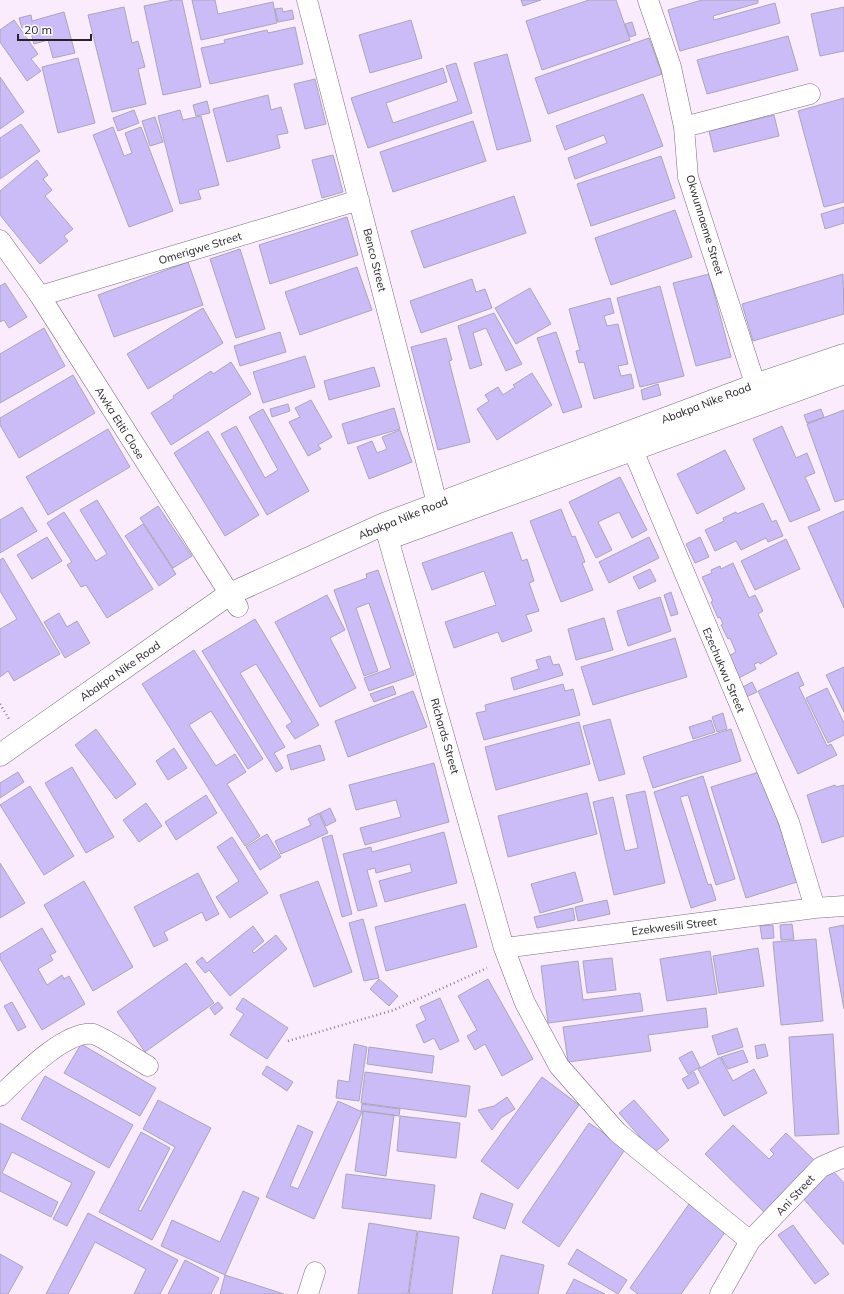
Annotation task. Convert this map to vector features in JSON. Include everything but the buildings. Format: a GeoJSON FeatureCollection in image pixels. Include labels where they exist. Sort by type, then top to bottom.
{"type":"FeatureCollection","features":[{"type":"Feature","properties":{"kind":"main road","name":"Abakpa Nike Road"},"geometry":{"type":"LineString","coordinates":[[0,755],[233,601],[387,531],[758,393],[844,355]]}},
{"type":"Feature","properties":{"kind":"main road","name":"Abakpa Nike Road"},"geometry":{"type":"LineString","coordinates":[[758,393],[844,372]]}},
{"type":"Feature","properties":{"kind":"main road","name":"Abakpa Nike Road"},"geometry":{"type":"LineString","coordinates":[[0,771],[233,601]]}},
{"type":"Feature","properties":{"kind":"street","name":"Benco Street"},"geometry":{"type":"LineString","coordinates":[[308,0],[439,512]]}},
{"type":"Feature","properties":{"kind":"street","name":"Okwunnaeme Street"},"geometry":{"type":"LineString","coordinates":[[648,0],[671,67],[684,127],[688,177],[758,393]]}},
{"type":"Feature","properties":{"kind":"street"},"geometry":{"type":"LineString","coordinates":[[684,127],[810,94]]}},
{"type":"Feature","properties":{"kind":"street","name":"Omerigwe Street"},"geometry":{"type":"LineString","coordinates":[[40,296],[359,200]]}},
{"type":"Feature","properties":{"kind":"street","name":"Awka Etiti Close"},"geometry":{"type":"LineString","coordinates":[[0,240],[40,296],[233,601]]}},
{"type":"Feature","properties":{"kind":"street","name":"Ezechukwu Street"},"geometry":{"type":"LineString","coordinates":[[629,442],[789,822],[815,908]]}},
{"type":"Feature","properties":{"kind":"street","name":"Richards Street"},"geometry":{"type":"LineString","coordinates":[[387,531],[504,948],[525,1003],[559,1066],[617,1132],[750,1241]]}},
{"type":"Feature","properties":{"kind":"street","name":"Ezekwesili Street"},"geometry":{"type":"LineString","coordinates":[[504,948],[815,908],[844,906]]}},
{"type":"Feature","properties":{"kind":"street"},"geometry":{"type":"LineString","coordinates":[[0,1096],[45,1054],[78,1036],[93,1034],[148,1066]]}},
{"type":"Feature","properties":{"kind":"street","name":"Ani Street"},"geometry":{"type":"LineString","coordinates":[[720,1294],[750,1241],[821,1166],[844,1157]]}},
{"type":"Feature","properties":{"kind":"street"},"geometry":{"type":"LineString","coordinates":[[308,1294],[315,1272]]}},
{"type":"Feature","properties":{"kind":"path"},"geometry":{"type":"LineString","coordinates":[[288,1041],[394,1010],[494,964],[504,948]]}}]}
